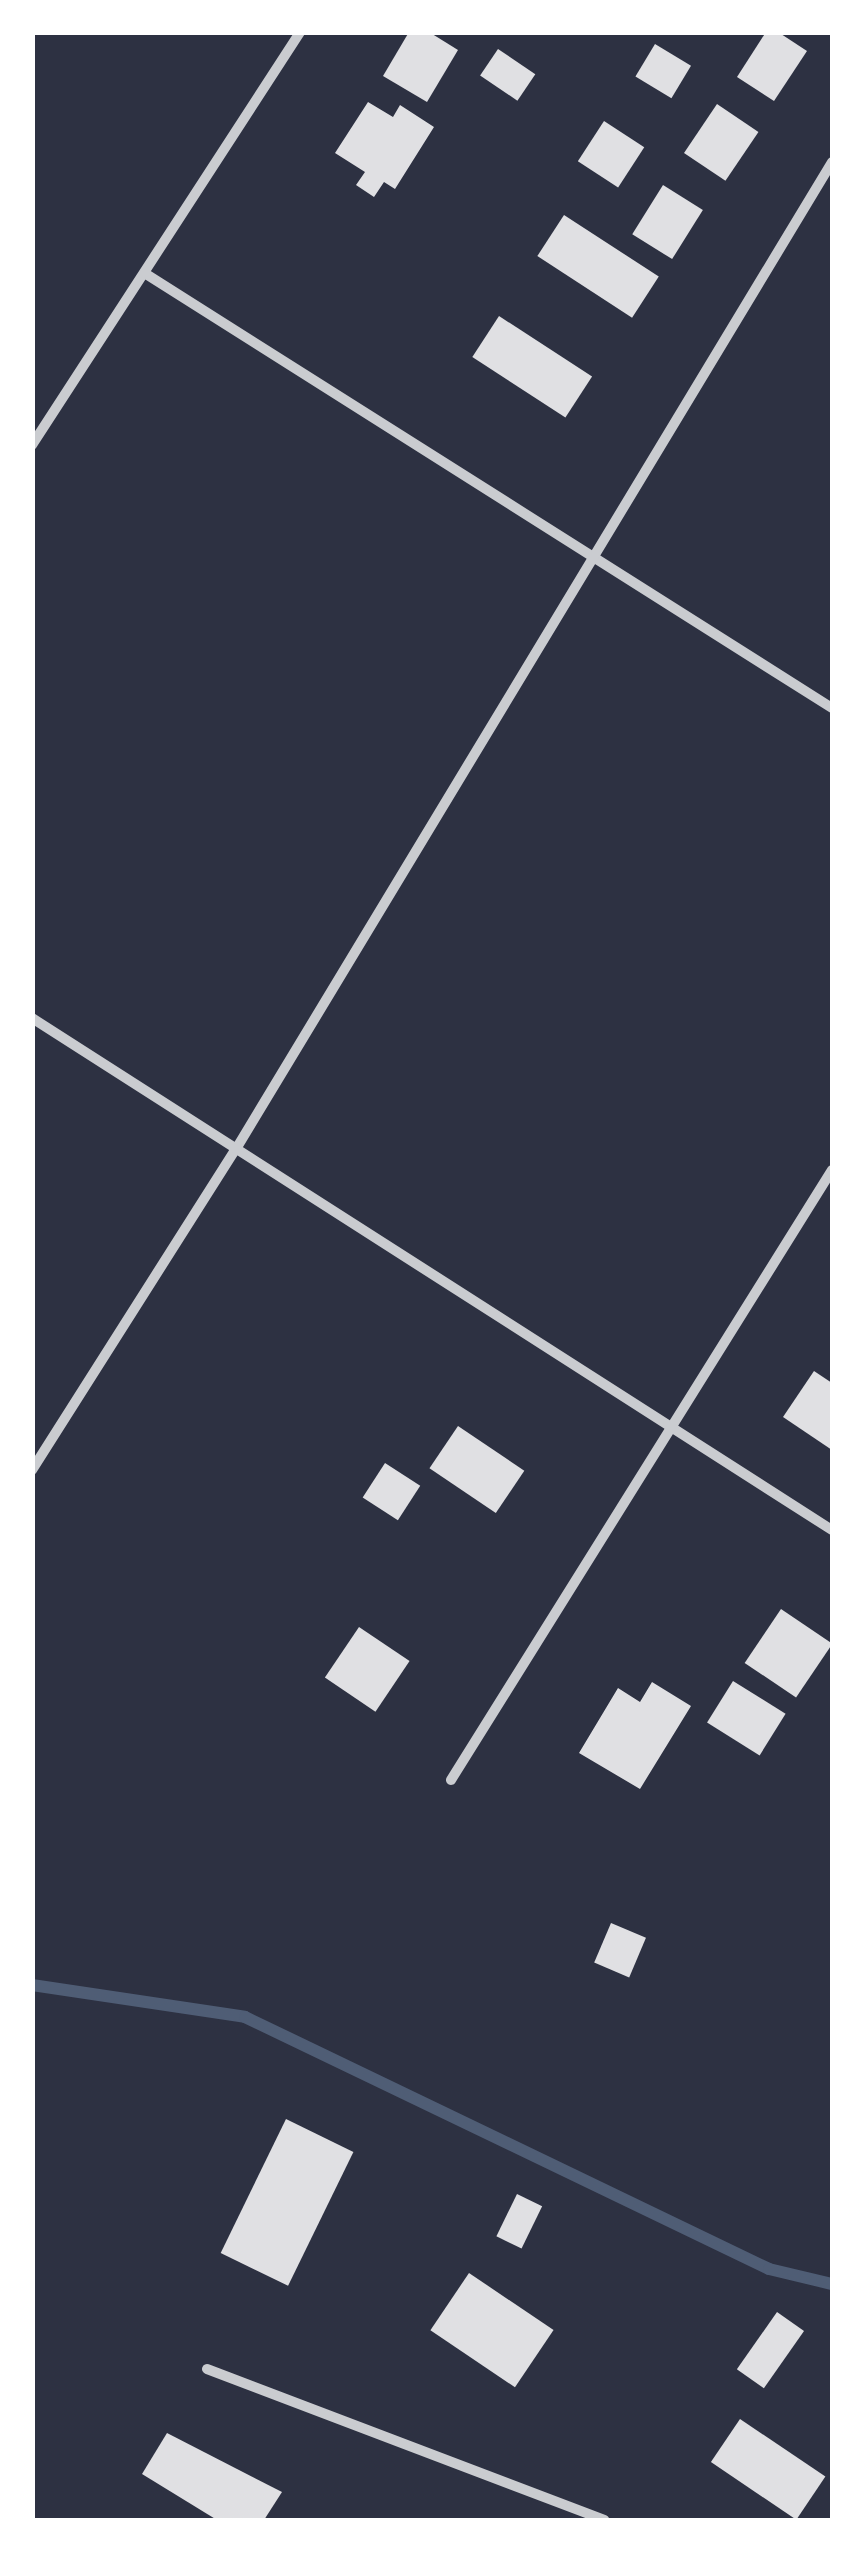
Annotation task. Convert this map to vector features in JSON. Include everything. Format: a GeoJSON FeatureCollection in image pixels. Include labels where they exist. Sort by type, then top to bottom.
{"type":"FeatureCollection","features":[{"type":"Feature","properties":{"kind":"street"},"geometry":{"type":"LineString","coordinates":[[32,445],[300,32]]}},
{"type":"Feature","properties":{"kind":"street"},"geometry":{"type":"LineString","coordinates":[[32,1470],[236,1150],[832,162]]}},
{"type":"Feature","properties":{"kind":"street"},"geometry":{"type":"LineString","coordinates":[[146,274],[832,708]]}},
{"type":"Feature","properties":{"kind":"street"},"geometry":{"type":"LineString","coordinates":[[32,1018],[832,1530]]}},
{"type":"Feature","properties":{"kind":"street"},"geometry":{"type":"LineString","coordinates":[[451,1780],[832,1170]]}},
{"type":"Feature","properties":{"kind":"street"},"geometry":{"type":"LineString","coordinates":[[207,2369],[604,2520]]}},
{"type":"Feature","properties":{"kind":"building"},"geometry":{"type":"Polygon","coordinates":[[[409,32],[429,32],[458,50],[427,102],[383,76],[409,32]]]}},
{"type":"Feature","properties":{"kind":"building"},"geometry":{"type":"Polygon","coordinates":[[[766,32],[778,32],[807,51],[774,101],[737,77],[766,32]]]}},
{"type":"Feature","properties":{"kind":"building"},"geometry":{"type":"Polygon","coordinates":[[[655,44],[691,66],[671,98],[635,77],[655,44]]]}},
{"type":"Feature","properties":{"kind":"building"},"geometry":{"type":"Polygon","coordinates":[[[498,49],[535,74],[517,101],[480,76],[498,49]]]}},
{"type":"Feature","properties":{"kind":"building"},"geometry":{"type":"Polygon","coordinates":[[[368,102],[393,117],[400,105],[434,127],[395,189],[384,182],[374,197],[356,185],[365,172],[335,153],[368,102]]]}},
{"type":"Feature","properties":{"kind":"building"},"geometry":{"type":"Polygon","coordinates":[[[717,104],[758,132],[725,181],[684,153],[717,104]]]}},
{"type":"Feature","properties":{"kind":"building"},"geometry":{"type":"Polygon","coordinates":[[[604,121],[644,147],[618,187],[578,161],[604,121]]]}},
{"type":"Feature","properties":{"kind":"building"},"geometry":{"type":"Polygon","coordinates":[[[663,185],[703,210],[672,259],[632,234],[663,185]]]}},
{"type":"Feature","properties":{"kind":"building"},"geometry":{"type":"Polygon","coordinates":[[[564,215],[659,277],[632,318],[537,256],[564,215]]]}},
{"type":"Feature","properties":{"kind":"building"},"geometry":{"type":"Polygon","coordinates":[[[499,316],[592,376],[565,418],[472,357],[499,316]]]}},
{"type":"Feature","properties":{"kind":"building"},"geometry":{"type":"Polygon","coordinates":[[[814,1371],[832,1383],[832,1450],[783,1417],[814,1371]]]}},
{"type":"Feature","properties":{"kind":"building"},"geometry":{"type":"Polygon","coordinates":[[[458,1426],[524,1471],[496,1513],[429,1468],[458,1426]]]}},
{"type":"Feature","properties":{"kind":"building"},"geometry":{"type":"Polygon","coordinates":[[[385,1463],[420,1486],[398,1520],[363,1497],[385,1463]]]}},
{"type":"Feature","properties":{"kind":"building"},"geometry":{"type":"Polygon","coordinates":[[[781,1609],[832,1643],[796,1698],[745,1663],[781,1609]]]}},
{"type":"Feature","properties":{"kind":"building"},"geometry":{"type":"Polygon","coordinates":[[[359,1627],[410,1661],[375,1712],[325,1678],[359,1627]]]}},
{"type":"Feature","properties":{"kind":"building"},"geometry":{"type":"Polygon","coordinates":[[[733,1681],[786,1714],[760,1755],[707,1723],[733,1681]]]}},
{"type":"Feature","properties":{"kind":"building"},"geometry":{"type":"Polygon","coordinates":[[[652,1682],[691,1706],[640,1789],[579,1753],[618,1688],[640,1702],[652,1682]]]}},
{"type":"Feature","properties":{"kind":"building"},"geometry":{"type":"Polygon","coordinates":[[[611,1923],[646,1938],[629,1977],[594,1963],[611,1923]]]}},
{"type":"Feature","properties":{"kind":"building"},"geometry":{"type":"Polygon","coordinates":[[[286,2119],[353,2152],[288,2286],[221,2253],[286,2119]]]}},
{"type":"Feature","properties":{"kind":"building"},"geometry":{"type":"Polygon","coordinates":[[[517,2194],[542,2206],[522,2249],[496,2236],[517,2194]]]}},
{"type":"Feature","properties":{"kind":"building"},"geometry":{"type":"Polygon","coordinates":[[[469,2273],[554,2330],[515,2387],[430,2330],[469,2273]]]}},
{"type":"Feature","properties":{"kind":"building"},"geometry":{"type":"Polygon","coordinates":[[[777,2312],[804,2331],[764,2388],[737,2369],[777,2312]]]}},
{"type":"Feature","properties":{"kind":"building"},"geometry":{"type":"Polygon","coordinates":[[[740,2419],[825,2477],[796,2520],[711,2462],[740,2419]]]}},
{"type":"Feature","properties":{"kind":"building"},"geometry":{"type":"Polygon","coordinates":[[[167,2433],[282,2492],[264,2520],[217,2520],[142,2474],[167,2433]]]}},
{"type":"Feature","properties":{"kind":"waterway"},"geometry":{"type":"LineString","coordinates":[[32,1985],[245,2017],[769,2269],[832,2284]]}}]}
